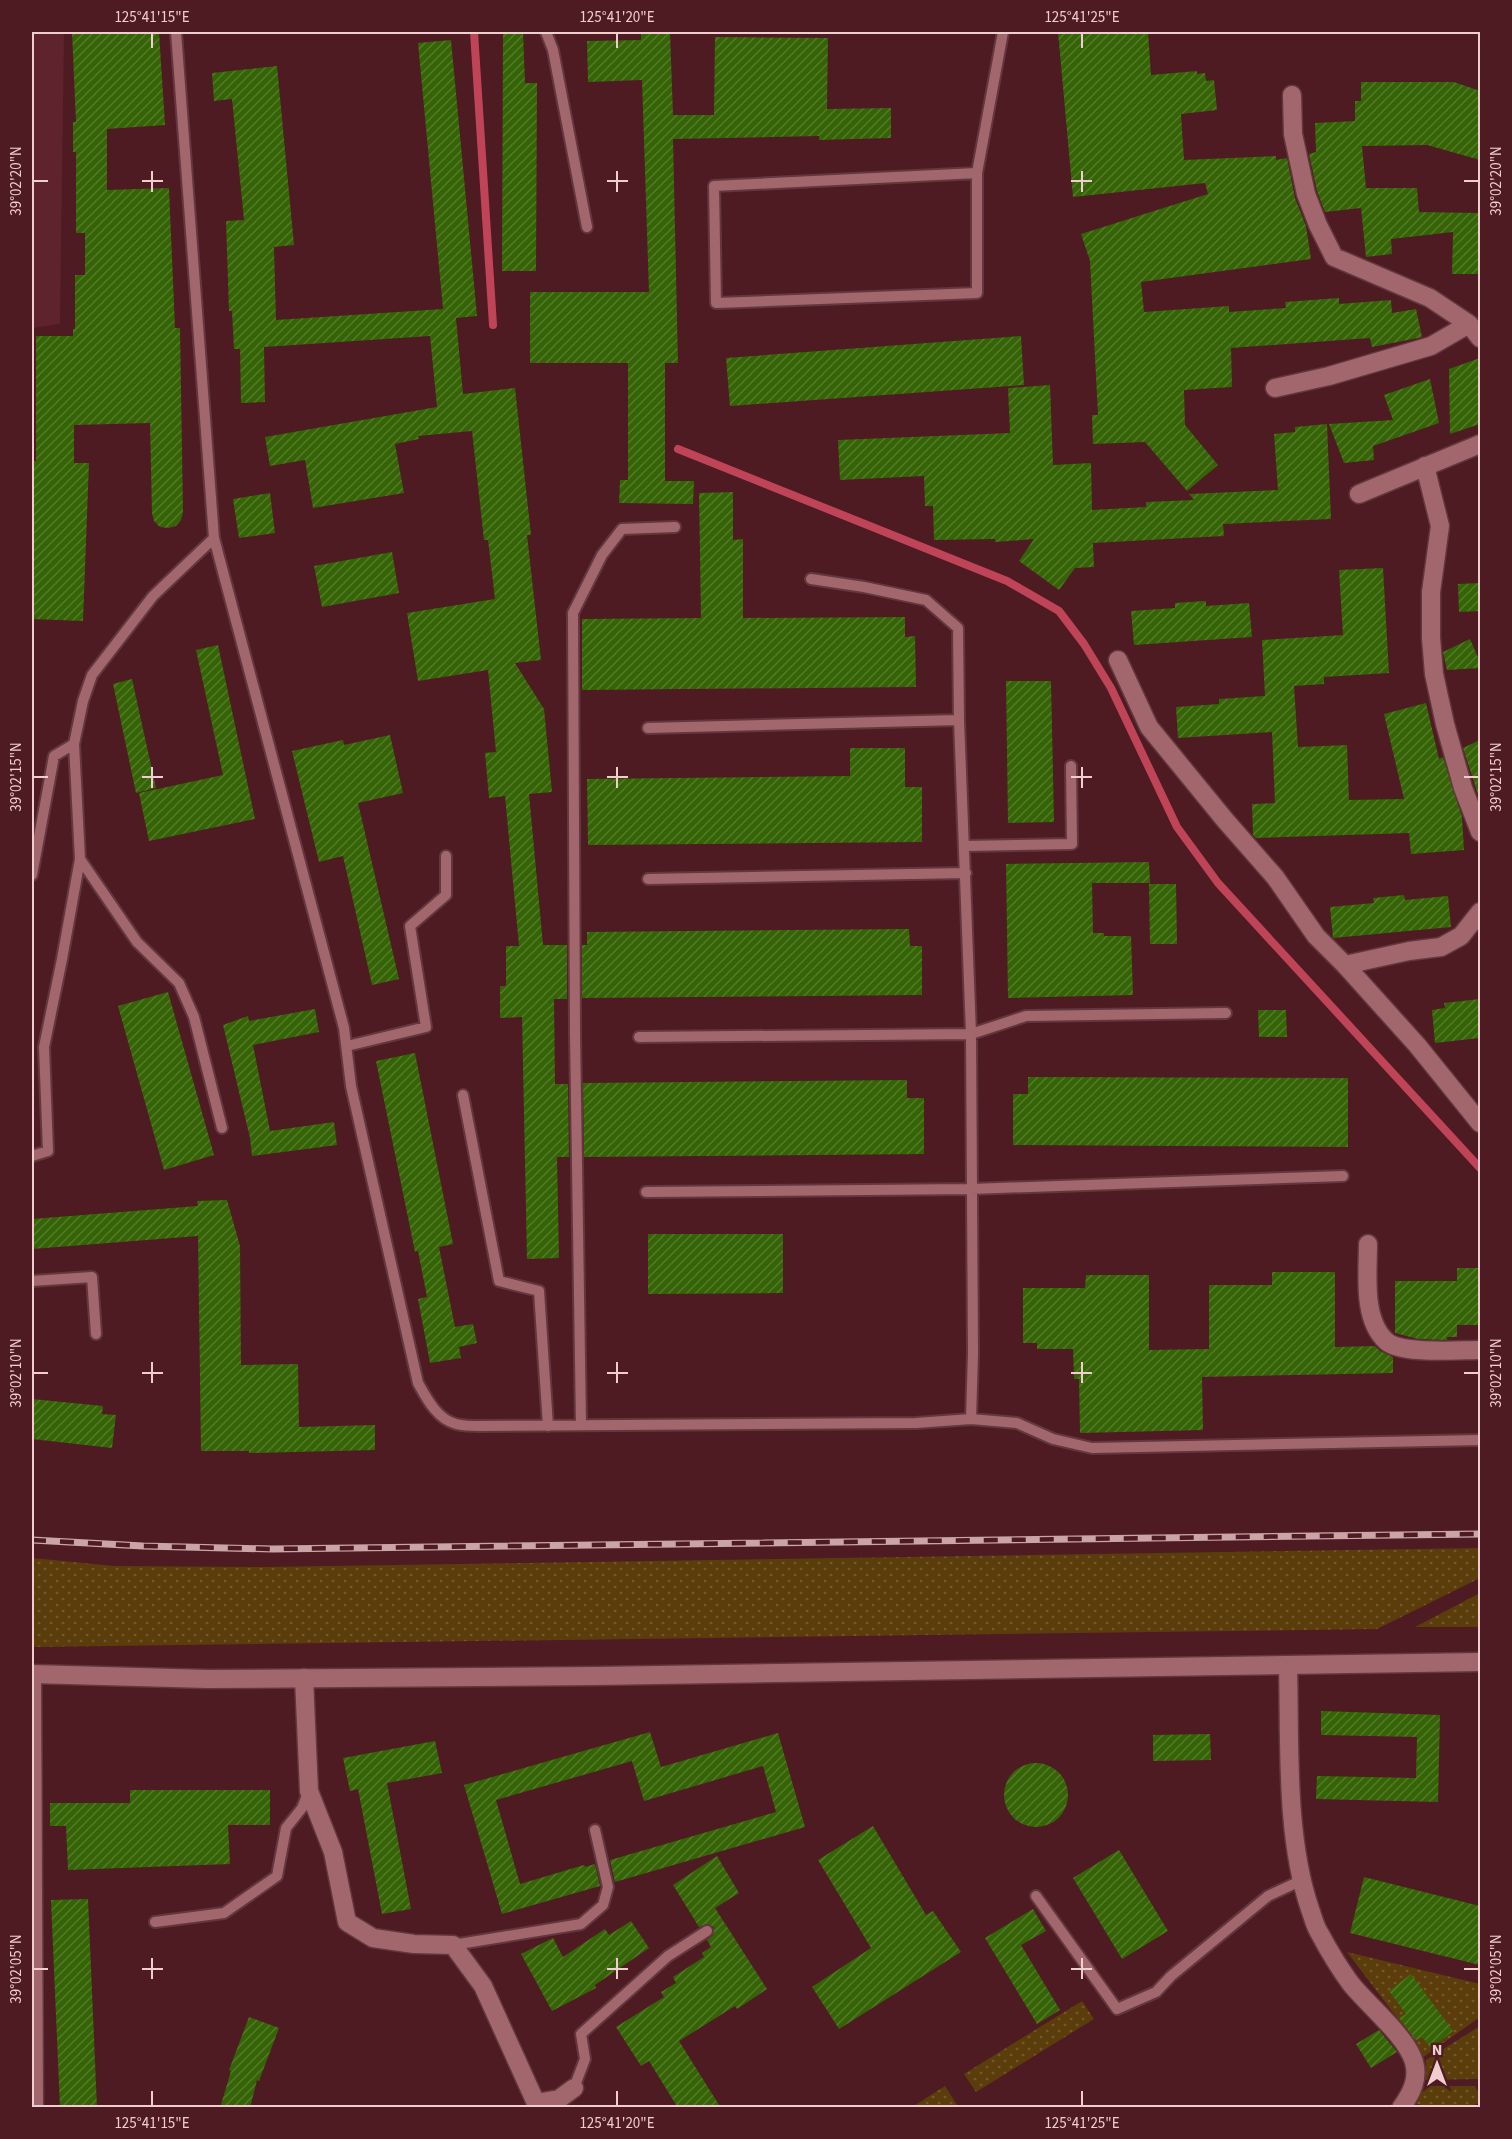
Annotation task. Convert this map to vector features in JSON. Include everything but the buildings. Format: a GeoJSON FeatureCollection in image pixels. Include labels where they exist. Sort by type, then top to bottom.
{"type":"FeatureCollection","features":[{"type":"Feature","properties":{"kind":"street"},"geometry":{"type":"LineString","coordinates":[[1292,95],[1293,134],[1306,194],[1334,257],[1430,298],[1475,331]]}},
{"type":"Feature","properties":{"kind":"street"},"geometry":{"type":"LineString","coordinates":[[1275,388],[1329,376],[1475,331]]}},
{"type":"Feature","properties":{"kind":"street"},"geometry":{"type":"LineString","coordinates":[[1359,494],[1480,444]]}},
{"type":"Feature","properties":{"kind":"street"},"geometry":{"type":"LineString","coordinates":[[1425,466],[1440,526],[1431,592],[1434,674],[1444,724],[1463,788],[1480,832]]}},
{"type":"Feature","properties":{"kind":"street"},"geometry":{"type":"LineString","coordinates":[[1118,660],[1149,727],[1275,878],[1316,936],[1417,1045],[1480,1123]]}},
{"type":"Feature","properties":{"kind":"street"},"geometry":{"type":"LineString","coordinates":[[1345,965],[1409,951],[1441,947],[1461,936],[1480,912]]}},
{"type":"Feature","properties":{"kind":"street"},"geometry":{"type":"LineString","coordinates":[[1368,1244],[1368,1298],[1375,1327],[1387,1342],[1424,1352],[1480,1350]]}},
{"type":"Feature","properties":{"kind":"street"},"geometry":{"type":"LineString","coordinates":[[34,2108],[32,1674],[208,1679],[584,1676],[1480,1662]]}},
{"type":"Feature","properties":{"kind":"street"},"geometry":{"type":"LineString","coordinates":[[1288,1666],[1292,1805],[1300,1881],[1318,1932],[1351,1983],[1401,2041],[1414,2062],[1415,2080],[1410,2095],[1401,2108]]}},
{"type":"Feature","properties":{"kind":"street"},"geometry":{"type":"LineString","coordinates":[[304,1678],[309,1791],[333,1852],[347,1922],[373,1938],[414,1944],[453,1945],[483,1986],[536,2103],[559,2099],[574,2088]]}},
{"type":"Feature","properties":{"kind":"lane"},"geometry":{"type":"LineString","coordinates":[[176,32],[214,538],[344,1028],[351,1086],[418,1383],[428,1402],[439,1414],[455,1424],[480,1426],[916,1423],[971,1419],[1017,1423],[1053,1439],[1092,1448],[1480,1440]]}},
{"type":"Feature","properties":{"kind":"lane"},"geometry":{"type":"LineString","coordinates":[[546,32],[553,50],[587,228]]}},
{"type":"Feature","properties":{"kind":"lane"},"geometry":{"type":"LineString","coordinates":[[977,172],[714,186],[716,303],[977,293],[977,172],[1003,32]]}},
{"type":"Feature","properties":{"kind":"lane"},"geometry":{"type":"LineString","coordinates":[[581,1425],[574,1021],[573,613],[602,555],[622,529],[675,527]]}},
{"type":"Feature","properties":{"kind":"lane"},"geometry":{"type":"LineString","coordinates":[[32,1156],[48,1151],[44,1047],[80,859],[74,744],[83,701],[92,675],[153,596],[214,538]]}},
{"type":"Feature","properties":{"kind":"lane"},"geometry":{"type":"LineString","coordinates":[[811,579],[926,600],[958,628],[959,720],[971,1034],[974,1353],[971,1419]]}},
{"type":"Feature","properties":{"kind":"lane"},"geometry":{"type":"LineString","coordinates":[[648,728],[959,720]]}},
{"type":"Feature","properties":{"kind":"lane"},"geometry":{"type":"LineString","coordinates":[[32,875],[54,756],[74,744]]}},
{"type":"Feature","properties":{"kind":"lane"},"geometry":{"type":"LineString","coordinates":[[965,846],[1072,844],[1071,766]]}},
{"type":"Feature","properties":{"kind":"lane"},"geometry":{"type":"LineString","coordinates":[[347,1046],[426,1027],[410,926],[446,896],[446,856]]}},
{"type":"Feature","properties":{"kind":"lane"},"geometry":{"type":"LineString","coordinates":[[80,859],[137,942],[179,983],[194,1017],[222,1128]]}},
{"type":"Feature","properties":{"kind":"lane"},"geometry":{"type":"LineString","coordinates":[[648,879],[966,873]]}},
{"type":"Feature","properties":{"kind":"lane"},"geometry":{"type":"LineString","coordinates":[[639,1037],[971,1034],[1026,1016],[1226,1013]]}},
{"type":"Feature","properties":{"kind":"lane"},"geometry":{"type":"LineString","coordinates":[[463,1095],[499,1281],[539,1291],[548,1426]]}},
{"type":"Feature","properties":{"kind":"lane"},"geometry":{"type":"LineString","coordinates":[[646,1191],[971,1188],[1343,1176]]}},
{"type":"Feature","properties":{"kind":"lane"},"geometry":{"type":"LineString","coordinates":[[32,1281],[92,1277],[96,1334]]}},
{"type":"Feature","properties":{"kind":"lane"},"geometry":{"type":"LineString","coordinates":[[155,1922],[224,1913],[277,1876],[286,1828],[302,1808],[309,1791]]}},
{"type":"Feature","properties":{"kind":"lane"},"geometry":{"type":"LineString","coordinates":[[453,1945],[581,1924],[603,1905],[608,1887],[595,1830]]}},
{"type":"Feature","properties":{"kind":"lane"},"geometry":{"type":"LineString","coordinates":[[1036,1896],[1117,2009],[1156,1992],[1171,1976],[1268,1896],[1300,1881]]}},
{"type":"Feature","properties":{"kind":"lane"},"geometry":{"type":"LineString","coordinates":[[574,2088],[585,2059],[581,2034],[668,1956],[707,1931]]}},
{"type":"Feature","properties":{"kind":"shaded area"},"geometry":{"type":"Polygon","coordinates":[[[32,32],[64,32],[60,324],[32,328],[32,32]]]}},
{"type":"Feature","properties":{"kind":"shaded area"},"geometry":{"type":"Polygon","coordinates":[[[1480,1548],[1480,1578],[1377,1629],[32,1647],[32,1558],[114,1566],[264,1567],[1480,1548]]]}},
{"type":"Feature","properties":{"kind":"shaded area"},"geometry":{"type":"Polygon","coordinates":[[[1480,1593],[1480,1627],[1415,1627],[1480,1593]]]}},
{"type":"Feature","properties":{"kind":"shaded area"},"geometry":{"type":"Polygon","coordinates":[[[1347,1952],[1480,1984],[1480,2017],[1422,2058],[1417,2044],[1347,1952]]]}},
{"type":"Feature","properties":{"kind":"shaded area"},"geometry":{"type":"Polygon","coordinates":[[[1082,2001],[1094,2019],[976,2092],[964,2074],[1082,2001]]]}},
{"type":"Feature","properties":{"kind":"shaded area"},"geometry":{"type":"Polygon","coordinates":[[[1480,2026],[1480,2081],[1479,2079],[1425,2080],[1426,2060],[1480,2026]]]}},
{"type":"Feature","properties":{"kind":"shaded area"},"geometry":{"type":"Polygon","coordinates":[[[945,2086],[957,2105],[953,2107],[912,2107],[945,2086]]]}},
{"type":"Feature","properties":{"kind":"shaded area"},"geometry":{"type":"Polygon","coordinates":[[[1424,2086],[1475,2086],[1480,2102],[1458,2108],[1416,2104],[1424,2086]]]}},
{"type":"Feature","properties":{"kind":"waterway"},"geometry":{"type":"LineString","coordinates":[[474,32],[493,325]]}},
{"type":"Feature","properties":{"kind":"waterway"},"geometry":{"type":"LineString","coordinates":[[678,449],[1007,581],[1059,611],[1084,644],[1111,688],[1177,827],[1218,883],[1480,1168]]}},
{"type":"Feature","properties":{"kind":"railway"},"geometry":{"type":"LineString","coordinates":[[32,1540],[143,1546],[272,1549],[1480,1534]]}}]}
